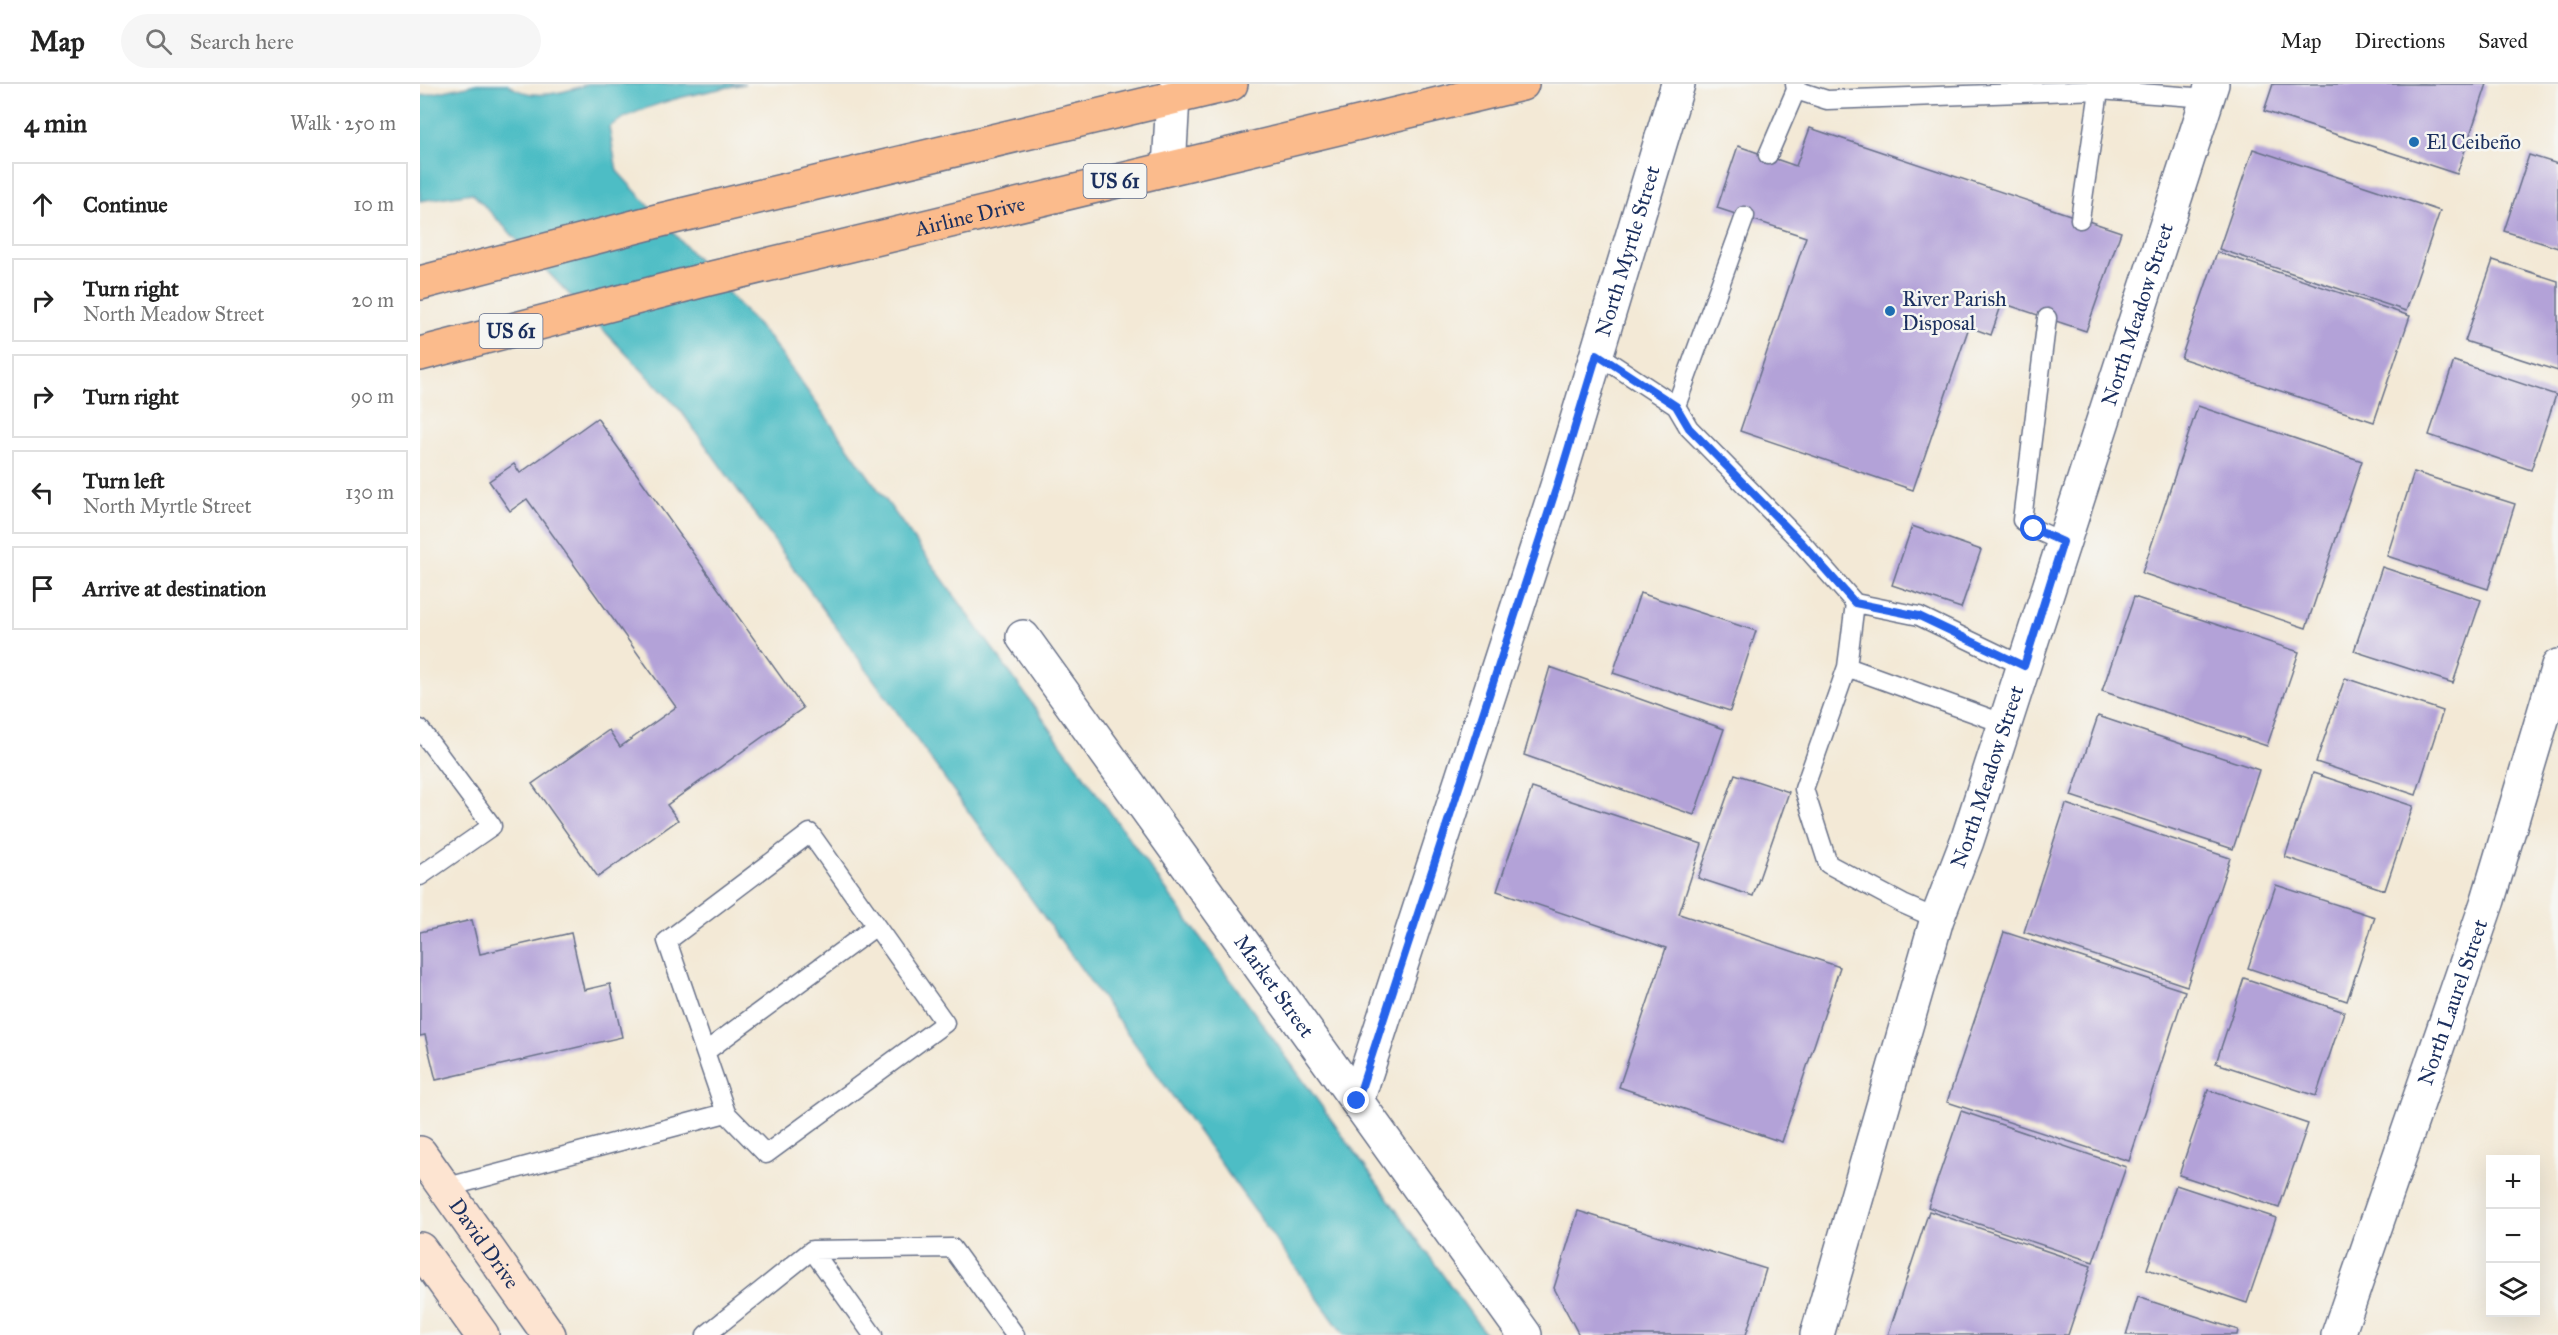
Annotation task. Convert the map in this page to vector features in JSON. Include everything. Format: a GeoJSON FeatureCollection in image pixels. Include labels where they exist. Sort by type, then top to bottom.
{"type":"FeatureCollection","features":[{"type":"Feature","properties":{"kind":"highway"},"geometry":{"type":"LineString","coordinates":[[420,283],[1175,90],[1231,84]]}},
{"type":"Feature","properties":{"kind":"highway","name":"Airline Drive"},"geometry":{"type":"LineString","coordinates":[[420,354],[708,279],[1522,84]]}},
{"type":"Feature","properties":{"kind":"main road","name":"David Drive"},"geometry":{"type":"LineString","coordinates":[[420,1154],[549,1335]]}},
{"type":"Feature","properties":{"kind":"main road"},"geometry":{"type":"LineString","coordinates":[[420,1249],[482,1335]]}},
{"type":"Feature","properties":{"kind":"street","name":"North Myrtle Street"},"geometry":{"type":"LineString","coordinates":[[1357,1101],[1554,497],[1678,84]]}},
{"type":"Feature","properties":{"kind":"street"},"geometry":{"type":"LineString","coordinates":[[1169,168],[1175,90]]}},
{"type":"Feature","properties":{"kind":"street","name":"North Meadow Street"},"geometry":{"type":"LineString","coordinates":[[1817,1335],[1937,919],[1967,841],[2210,91]]}},
{"type":"Feature","properties":{"kind":"street","name":"Market Street"},"geometry":{"type":"LineString","coordinates":[[1023,638],[1525,1335]]}},
{"type":"Feature","properties":{"kind":"street","name":"North Laurel Street"},"geometry":{"type":"LineString","coordinates":[[2338,1335],[2488,900],[2558,666]]}},
{"type":"Feature","properties":{"kind":"lane"},"geometry":{"type":"LineString","coordinates":[[1767,155],[1796,87],[1827,100],[2099,87],[2210,91]]}},
{"type":"Feature","properties":{"kind":"lane"},"geometry":{"type":"LineString","coordinates":[[2080,219],[2099,87]]}},
{"type":"Feature","properties":{"kind":"lane"},"geometry":{"type":"LineString","coordinates":[[1676,406],[1745,216]]}},
{"type":"Feature","properties":{"kind":"lane"},"geometry":{"type":"LineString","coordinates":[[2047,318],[2022,520],[2034,529],[2063,542]]}},
{"type":"Feature","properties":{"kind":"lane"},"geometry":{"type":"LineString","coordinates":[[1597,354],[1676,406],[1689,428],[1801,542],[1855,603],[1919,616],[2024,666]]}},
{"type":"Feature","properties":{"kind":"lane"},"geometry":{"type":"LineString","coordinates":[[1855,603],[1847,668],[1804,789],[1828,864],[1903,904],[1937,919]]}},
{"type":"Feature","properties":{"kind":"lane"},"geometry":{"type":"LineString","coordinates":[[1847,668],[2005,724]]}},
{"type":"Feature","properties":{"kind":"lane"},"geometry":{"type":"LineString","coordinates":[[420,729],[492,826],[420,876]]}},
{"type":"Feature","properties":{"kind":"lane"},"geometry":{"type":"LineString","coordinates":[[810,833],[945,1023],[766,1154],[726,1113],[705,1052],[667,941],[810,833]]}},
{"type":"Feature","properties":{"kind":"lane"},"geometry":{"type":"LineString","coordinates":[[705,1052],[876,926]]}},
{"type":"Feature","properties":{"kind":"lane"},"geometry":{"type":"LineString","coordinates":[[444,1188],[726,1113]]}},
{"type":"Feature","properties":{"kind":"lane"},"geometry":{"type":"LineString","coordinates":[[706,1335],[812,1250],[952,1248],[1015,1335]]}},
{"type":"Feature","properties":{"kind":"lane"},"geometry":{"type":"LineString","coordinates":[[812,1250],[873,1335]]}},
{"type":"Feature","properties":{"kind":"water"},"geometry":{"type":"Polygon","coordinates":[[[477,84],[508,84],[526,93],[547,94],[588,84],[745,84],[656,105],[638,111],[609,127],[617,171],[770,339],[1486,1335],[1344,1335],[681,411],[472,193],[420,201],[420,96],[477,84]]]}},
{"type":"Feature","properties":{"kind":"building","name":"El Ceibeño"},"geometry":{"type":"Polygon","coordinates":[[[2273,84],[2487,84],[2457,174],[2264,111],[2273,84]]]}},
{"type":"Feature","properties":{"kind":"building","name":"River Parish Disposal"},"geometry":{"type":"Polygon","coordinates":[[[1810,128],[2121,232],[2086,331],[2002,303],[1991,335],[1969,327],[1913,490],[1740,431],[1806,237],[1717,208],[1738,146],[1796,166],[1810,128]]]}},
{"type":"Feature","properties":{"kind":"building"},"geometry":{"type":"Polygon","coordinates":[[[2253,149],[2440,211],[2406,311],[2219,249],[2253,149]]]}},
{"type":"Feature","properties":{"kind":"building"},"geometry":{"type":"Polygon","coordinates":[[[2529,155],[2558,164],[2558,248],[2504,231],[2529,155]]]}},
{"type":"Feature","properties":{"kind":"building"},"geometry":{"type":"Polygon","coordinates":[[[2217,252],[2410,316],[2374,422],[2181,358],[2217,252]]]}},
{"type":"Feature","properties":{"kind":"building"},"geometry":{"type":"Polygon","coordinates":[[[2493,260],[2558,281],[2558,371],[2465,341],[2493,260]]]}},
{"type":"Feature","properties":{"kind":"building"},"geometry":{"type":"Polygon","coordinates":[[[2454,361],[2556,395],[2531,470],[2429,435],[2454,361]]]}},
{"type":"Feature","properties":{"kind":"building"},"geometry":{"type":"Polygon","coordinates":[[[2198,406],[2362,461],[2306,628],[2142,573],[2198,406]]]}},
{"type":"Feature","properties":{"kind":"building"},"geometry":{"type":"Polygon","coordinates":[[[597,418],[803,708],[667,805],[678,820],[598,877],[532,784],[609,730],[620,747],[676,707],[527,499],[510,511],[489,481],[514,464],[520,473],[597,418]]]}},
{"type":"Feature","properties":{"kind":"building"},"geometry":{"type":"Polygon","coordinates":[[[2414,472],[2515,504],[2488,589],[2387,556],[2414,472]]]}},
{"type":"Feature","properties":{"kind":"building"},"geometry":{"type":"Polygon","coordinates":[[[1912,526],[1981,550],[1961,608],[1892,585],[1912,526]]]}},
{"type":"Feature","properties":{"kind":"building"},"geometry":{"type":"Polygon","coordinates":[[[2382,567],[2481,600],[2453,683],[2354,651],[2382,567]]]}},
{"type":"Feature","properties":{"kind":"building"},"geometry":{"type":"Polygon","coordinates":[[[1640,593],[1756,631],[1730,711],[1613,673],[1640,593]]]}},
{"type":"Feature","properties":{"kind":"building"},"geometry":{"type":"Polygon","coordinates":[[[2134,597],[2299,652],[2267,746],[2102,691],[2134,597]]]}},
{"type":"Feature","properties":{"kind":"building"},"geometry":{"type":"Polygon","coordinates":[[[1550,667],[1724,729],[1694,815],[1524,755],[1550,667]]]}},
{"type":"Feature","properties":{"kind":"building"},"geometry":{"type":"Polygon","coordinates":[[[2345,678],[2443,711],[2416,795],[2316,762],[2345,678]]]}},
{"type":"Feature","properties":{"kind":"building"},"geometry":{"type":"Polygon","coordinates":[[[2098,716],[2259,770],[2233,849],[2071,796],[2098,716]]]}},
{"type":"Feature","properties":{"kind":"building"},"geometry":{"type":"Polygon","coordinates":[[[2313,773],[2413,806],[2385,890],[2285,857],[2313,773]]]}},
{"type":"Feature","properties":{"kind":"building"},"geometry":{"type":"Polygon","coordinates":[[[1735,774],[1789,792],[1753,896],[1698,878],[1735,774]]]}},
{"type":"Feature","properties":{"kind":"building"},"geometry":{"type":"Polygon","coordinates":[[[1532,788],[1702,844],[1679,914],[1840,967],[1782,1142],[1619,1087],[1666,948],[1497,891],[1532,788]]]}},
{"type":"Feature","properties":{"kind":"building"},"geometry":{"type":"Polygon","coordinates":[[[2066,804],[2230,858],[2187,986],[2024,932],[2066,804]]]}},
{"type":"Feature","properties":{"kind":"building"},"geometry":{"type":"Polygon","coordinates":[[[2276,885],[2375,917],[2347,1001],[2248,968],[2276,885]]]}},
{"type":"Feature","properties":{"kind":"building"},"geometry":{"type":"Polygon","coordinates":[[[472,920],[480,954],[571,933],[584,990],[610,984],[622,1037],[436,1080],[425,1035],[420,1036],[420,932],[472,920]]]}},
{"type":"Feature","properties":{"kind":"building"},"geometry":{"type":"Polygon","coordinates":[[[2004,932],[2185,991],[2129,1161],[1947,1102],[2004,932]]]}},
{"type":"Feature","properties":{"kind":"building"},"geometry":{"type":"Polygon","coordinates":[[[2244,978],[2344,1012],[2316,1096],[2216,1063],[2244,978]]]}},
{"type":"Feature","properties":{"kind":"building"},"geometry":{"type":"Polygon","coordinates":[[[2208,1090],[2308,1124],[2279,1208],[2179,1175],[2208,1090]]]}},
{"type":"Feature","properties":{"kind":"building"},"geometry":{"type":"Polygon","coordinates":[[[1961,1111],[2126,1167],[2093,1262],[1928,1207],[1961,1111]]]}},
{"type":"Feature","properties":{"kind":"building"},"geometry":{"type":"Polygon","coordinates":[[[2176,1185],[2276,1218],[2247,1303],[2147,1269],[2176,1185]]]}},
{"type":"Feature","properties":{"kind":"building"},"geometry":{"type":"Polygon","coordinates":[[[1578,1211],[1766,1269],[1746,1335],[1579,1335],[1554,1288],[1578,1211]]]}},
{"type":"Feature","properties":{"kind":"building"},"geometry":{"type":"Polygon","coordinates":[[[1929,1211],[2091,1266],[2068,1335],[1888,1335],[1929,1211]]]}},
{"type":"Feature","properties":{"kind":"building"},"geometry":{"type":"Polygon","coordinates":[[[2138,1297],[2238,1330],[2237,1335],[2126,1335],[2138,1297]]]}},
{"type":"Feature","properties":{"kind":"place","name":"El Ceibeño"},"geometry":{"type":"Point","coordinates":[2414,142]}},
{"type":"Feature","properties":{"kind":"place","name":"River Parish Disposal"},"geometry":{"type":"Point","coordinates":[1890,311]}},
{"type":"Feature","properties":{"kind":"route"},"geometry":{"type":"LineString","coordinates":[[1357,1101],[1557,486],[1597,354],[1676,406],[1689,428],[1801,542],[1855,603],[1919,616],[2024,666],[2063,542],[2034,529]]}}]}
